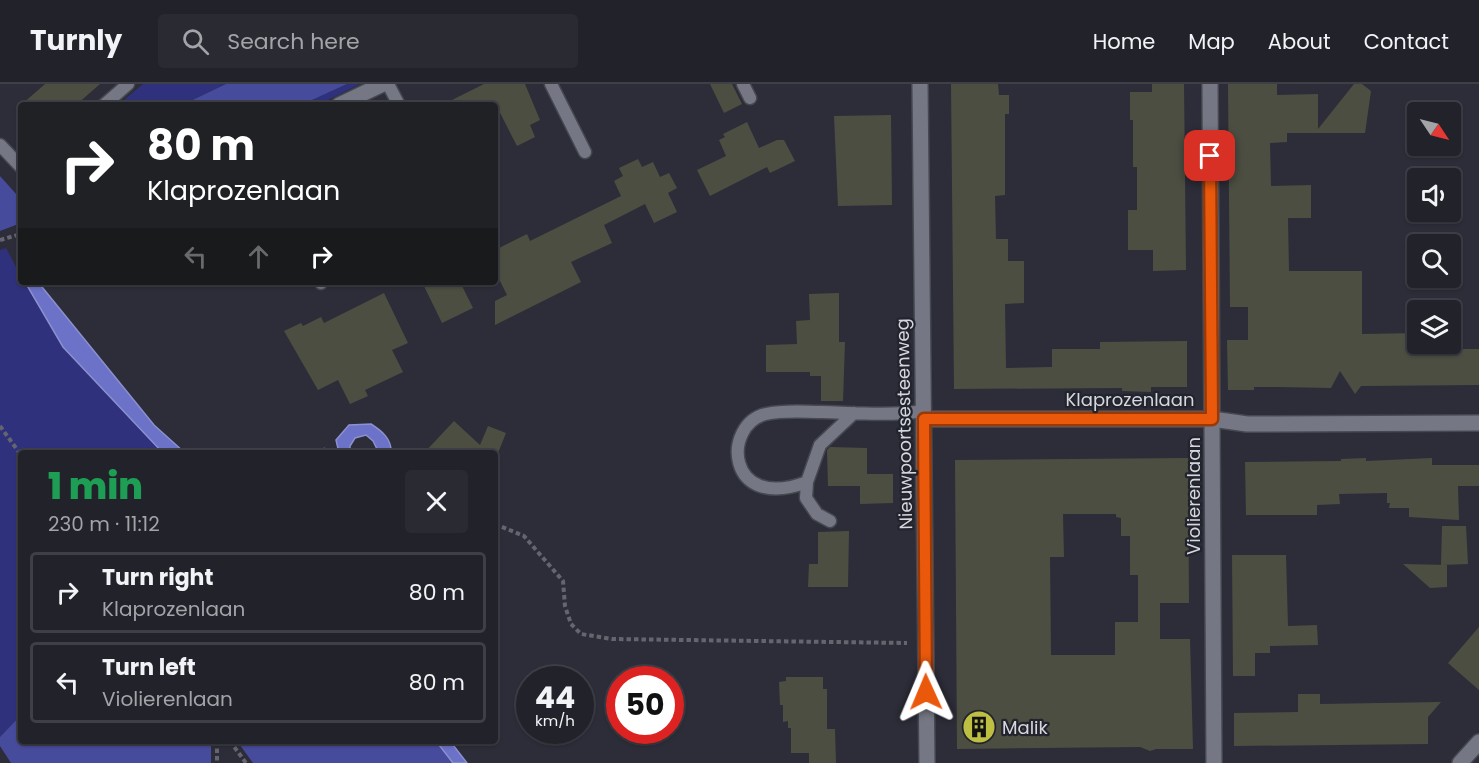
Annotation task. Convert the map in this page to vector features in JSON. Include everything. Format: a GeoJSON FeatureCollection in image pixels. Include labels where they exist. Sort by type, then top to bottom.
{"type":"FeatureCollection","features":[{"type":"Feature","properties":{"kind":"street"},"geometry":{"type":"LineString","coordinates":[[345,102],[383,84]]}},
{"type":"Feature","properties":{"kind":"street","name":"Nieuwpoortsesteenweg"},"geometry":{"type":"LineString","coordinates":[[920,84],[927,763]]}},
{"type":"Feature","properties":{"kind":"street","name":"Violierenlaan"},"geometry":{"type":"LineString","coordinates":[[1209,84],[1214,763]]}},
{"type":"Feature","properties":{"kind":"street","name":"Klaprozenlaan"},"geometry":{"type":"LineString","coordinates":[[923,415],[1212,419],[1247,424],[1479,423]]}},
{"type":"Feature","properties":{"kind":"street"},"geometry":{"type":"LineString","coordinates":[[1461,763],[1479,742]]}},
{"type":"Feature","properties":{"kind":"lane"},"geometry":{"type":"LineString","coordinates":[[107,102],[128,84]]}},
{"type":"Feature","properties":{"kind":"lane"},"geometry":{"type":"LineString","coordinates":[[388,84],[397,102]]}},
{"type":"Feature","properties":{"kind":"lane"},"geometry":{"type":"LineString","coordinates":[[551,84],[585,152]]}},
{"type":"Feature","properties":{"kind":"lane"},"geometry":{"type":"LineString","coordinates":[[743,84],[750,98]]}},
{"type":"Feature","properties":{"kind":"lane"},"geometry":{"type":"LineString","coordinates":[[0,145],[18,164]]}},
{"type":"Feature","properties":{"kind":"lane"},"geometry":{"type":"LineString","coordinates":[[807,482],[792,488],[774,489],[756,485],[744,475],[738,460],[740,438],[751,423],[764,414],[792,411],[923,415]]}},
{"type":"Feature","properties":{"kind":"lane"},"geometry":{"type":"LineString","coordinates":[[830,521],[817,514],[806,498],[807,482],[820,445],[854,413]]}},
{"type":"Feature","properties":{"kind":"path"},"geometry":{"type":"LineString","coordinates":[[0,240],[18,235]]}},
{"type":"Feature","properties":{"kind":"path"},"geometry":{"type":"LineString","coordinates":[[0,426],[18,451]]}},
{"type":"Feature","properties":{"kind":"path"},"geometry":{"type":"LineString","coordinates":[[498,525],[524,536],[564,581],[565,606],[570,624],[581,634],[612,639],[926,644]]}},
{"type":"Feature","properties":{"kind":"path"},"geometry":{"type":"LineString","coordinates":[[217,744],[217,763]]}},
{"type":"Feature","properties":{"kind":"path"},"geometry":{"type":"LineString","coordinates":[[232,744],[246,763]]}},
{"type":"Feature","properties":{"kind":"shaded area"},"geometry":{"type":"Polygon","coordinates":[[[143,84],[226,84],[188,102],[122,102],[143,84]]]}},
{"type":"Feature","properties":{"kind":"shaded area"},"geometry":{"type":"Polygon","coordinates":[[[226,84],[347,84],[308,102],[188,102],[226,84]]]}},
{"type":"Feature","properties":{"kind":"shaded area"},"geometry":{"type":"Polygon","coordinates":[[[347,84],[360,84],[324,102],[308,102],[347,84]]]}},
{"type":"Feature","properties":{"kind":"shaded area"},"geometry":{"type":"Polygon","coordinates":[[[0,176],[18,194],[18,224],[0,231],[0,176]]]}},
{"type":"Feature","properties":{"kind":"shaded area"},"geometry":{"type":"Polygon","coordinates":[[[6,248],[18,270],[18,285],[27,285],[63,347],[160,450],[18,450],[18,718],[0,737],[0,250],[6,248]]]}},
{"type":"Feature","properties":{"kind":"shaded area"},"geometry":{"type":"Polygon","coordinates":[[[18,718],[18,744],[211,744],[211,763],[11,763],[0,746],[0,737],[18,718]]]}},
{"type":"Feature","properties":{"kind":"shaded area"},"geometry":{"type":"Polygon","coordinates":[[[239,744],[438,744],[453,763],[253,763],[239,744]]]}},
{"type":"Feature","properties":{"kind":"water"},"geometry":{"type":"Polygon","coordinates":[[[27,285],[40,285],[154,425],[182,450],[160,450],[63,347],[27,285]]]}},
{"type":"Feature","properties":{"kind":"water"},"geometry":{"type":"Polygon","coordinates":[[[371,424],[386,436],[391,450],[378,450],[373,441],[366,435],[355,438],[350,450],[338,450],[336,440],[349,425],[371,424]]]}},
{"type":"Feature","properties":{"kind":"water"},"geometry":{"type":"Polygon","coordinates":[[[438,744],[452,744],[467,763],[453,763],[438,744]]]}},
{"type":"Feature","properties":{"kind":"building"},"geometry":{"type":"Polygon","coordinates":[[[45,84],[100,84],[79,102],[24,102],[45,84]]]}},
{"type":"Feature","properties":{"kind":"building"},"geometry":{"type":"Polygon","coordinates":[[[484,84],[525,84],[540,120],[530,125],[535,137],[517,146],[498,109],[498,102],[448,102],[484,84]]]}},
{"type":"Feature","properties":{"kind":"building"},"geometry":{"type":"Polygon","coordinates":[[[710,84],[732,84],[742,104],[724,113],[710,84]]]}},
{"type":"Feature","properties":{"kind":"building"},"geometry":{"type":"Polygon","coordinates":[[[951,84],[998,84],[999,95],[1009,95],[1009,114],[1005,114],[1005,195],[995,196],[996,239],[1008,239],[1008,261],[1024,261],[1024,303],[1005,304],[1006,368],[1052,367],[1052,349],[1100,349],[1100,342],[1187,341],[1187,387],[1151,387],[1151,392],[1122,391],[1122,388],[954,389],[951,84]]]}},
{"type":"Feature","properties":{"kind":"building"},"geometry":{"type":"Polygon","coordinates":[[[1152,84],[1184,84],[1186,270],[1153,271],[1153,250],[1128,250],[1128,210],[1137,210],[1137,167],[1133,167],[1133,120],[1130,120],[1130,92],[1152,92],[1152,84]]]}},
{"type":"Feature","properties":{"kind":"building"},"geometry":{"type":"Polygon","coordinates":[[[1228,84],[1277,84],[1277,95],[1318,94],[1318,129],[1354,84],[1362,84],[1371,91],[1365,133],[1287,133],[1287,142],[1270,143],[1271,186],[1311,185],[1311,218],[1288,218],[1289,271],[1362,271],[1362,334],[1407,333],[1407,354],[1461,354],[1461,349],[1479,349],[1479,385],[1361,386],[1355,394],[1340,371],[1331,388],[1254,387],[1254,390],[1228,390],[1227,340],[1248,340],[1248,307],[1230,307],[1228,84]]]}},
{"type":"Feature","properties":{"kind":"building"},"geometry":{"type":"Polygon","coordinates":[[[891,115],[892,205],[838,206],[834,116],[891,115]]]}},
{"type":"Feature","properties":{"kind":"building"},"geometry":{"type":"Polygon","coordinates":[[[747,122],[759,148],[777,140],[784,140],[795,161],[770,173],[767,167],[710,196],[697,170],[726,156],[719,140],[725,137],[723,134],[747,122]]]}},
{"type":"Feature","properties":{"kind":"building"},"geometry":{"type":"Polygon","coordinates":[[[638,159],[642,167],[653,162],[660,177],[669,173],[677,188],[668,193],[677,212],[654,223],[645,204],[604,225],[612,243],[571,262],[581,282],[495,325],[495,301],[507,295],[498,277],[498,248],[527,234],[530,241],[621,196],[614,181],[623,176],[619,168],[638,159]]]}},
{"type":"Feature","properties":{"kind":"building"},"geometry":{"type":"Polygon","coordinates":[[[423,285],[462,285],[473,308],[442,323],[423,285]]]}},
{"type":"Feature","properties":{"kind":"building"},"geometry":{"type":"Polygon","coordinates":[[[384,293],[408,343],[392,350],[403,372],[365,390],[368,396],[350,404],[338,380],[318,390],[284,331],[301,323],[303,326],[321,317],[324,323],[384,293]]]}},
{"type":"Feature","properties":{"kind":"building"},"geometry":{"type":"Polygon","coordinates":[[[839,293],[839,342],[845,342],[843,401],[821,401],[821,376],[810,376],[810,372],[766,372],[766,345],[797,344],[796,321],[810,320],[809,294],[839,293]]]}},
{"type":"Feature","properties":{"kind":"building"},"geometry":{"type":"Polygon","coordinates":[[[454,421],[480,445],[488,426],[506,433],[498,453],[498,450],[427,450],[454,421]]]}},
{"type":"Feature","properties":{"kind":"building"},"geometry":{"type":"Polygon","coordinates":[[[830,447],[867,448],[867,474],[893,474],[893,503],[860,504],[860,486],[828,486],[827,450],[830,447]]]}},
{"type":"Feature","properties":{"kind":"building"},"geometry":{"type":"Polygon","coordinates":[[[1188,458],[1189,603],[1160,603],[1160,639],[1190,639],[1193,749],[1150,751],[1140,747],[957,749],[955,460],[1188,458]],[[1063,514],[1064,557],[1050,557],[1051,655],[1115,655],[1115,622],[1138,622],[1138,575],[1130,575],[1130,536],[1121,536],[1121,518],[1116,517],[1116,514],[1063,514]]]}},
{"type":"Feature","properties":{"kind":"building"},"geometry":{"type":"Polygon","coordinates":[[[1366,458],[1366,461],[1432,458],[1432,465],[1479,465],[1479,486],[1458,486],[1459,520],[1409,517],[1409,508],[1389,508],[1387,493],[1339,494],[1340,504],[1317,505],[1317,515],[1246,515],[1245,462],[1341,461],[1341,459],[1366,458]]]}},
{"type":"Feature","properties":{"kind":"building"},"geometry":{"type":"Polygon","coordinates":[[[1442,526],[1466,526],[1468,564],[1441,565],[1442,526]]]}},
{"type":"Feature","properties":{"kind":"building"},"geometry":{"type":"Polygon","coordinates":[[[849,531],[848,587],[808,587],[809,564],[818,564],[818,532],[849,531]]]}},
{"type":"Feature","properties":{"kind":"building"},"geometry":{"type":"Polygon","coordinates":[[[1232,555],[1286,555],[1288,626],[1317,625],[1318,645],[1270,646],[1270,653],[1255,653],[1255,676],[1233,676],[1232,555]]]}},
{"type":"Feature","properties":{"kind":"building"},"geometry":{"type":"Polygon","coordinates":[[[1403,564],[1447,565],[1447,587],[1430,588],[1403,564]]]}},
{"type":"Feature","properties":{"kind":"building"},"geometry":{"type":"Polygon","coordinates":[[[1479,627],[1479,690],[1448,663],[1479,627]]]}},
{"type":"Feature","properties":{"kind":"building"},"geometry":{"type":"Polygon","coordinates":[[[786,677],[823,677],[823,689],[827,689],[827,729],[835,729],[836,763],[809,763],[809,753],[791,753],[791,728],[788,728],[788,721],[783,722],[783,705],[780,705],[779,682],[786,681],[786,677]]]}},
{"type":"Feature","properties":{"kind":"building"},"geometry":{"type":"Polygon","coordinates":[[[1298,694],[1320,694],[1320,704],[1441,702],[1428,717],[1428,744],[1234,746],[1234,713],[1298,712],[1298,694]]]}},
{"type":"Feature","properties":{"kind":"place","name":"Malik"},"geometry":{"type":"Point","coordinates":[979,727]}},
{"type":"Feature","properties":{"kind":"route"},"geometry":{"type":"LineString","coordinates":[[926,692],[924,419],[1212,419],[1210,156]]}}]}
